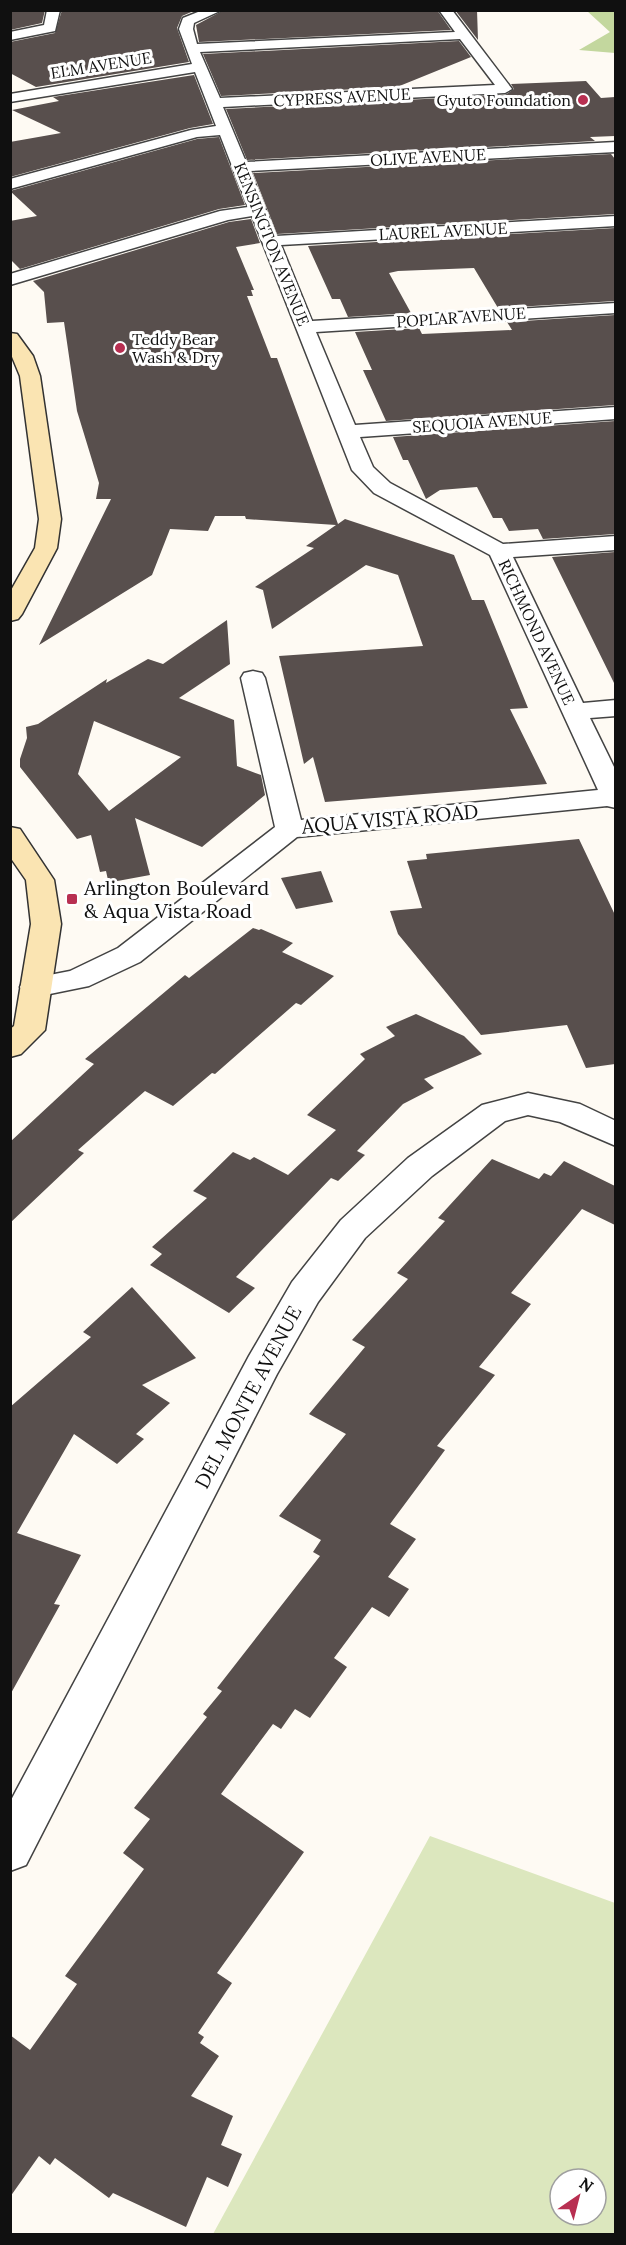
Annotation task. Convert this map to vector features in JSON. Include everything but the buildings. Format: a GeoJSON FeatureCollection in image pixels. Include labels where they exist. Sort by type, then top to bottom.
{"type":"FeatureCollection","features":[{"type":"Feature","properties":{"kind":"main road"},"geometry":{"type":"LineString","coordinates":[[10,338],[16,357],[30,376],[50,519],[46,548],[10,614]]}},
{"type":"Feature","properties":{"kind":"main road"},"geometry":{"type":"LineString","coordinates":[[10,835],[40,880],[46,924],[29,1030],[10,1047]]}},
{"type":"Feature","properties":{"kind":"street"},"geometry":{"type":"LineString","coordinates":[[10,36],[50,28],[54,10]]}},
{"type":"Feature","properties":{"kind":"street","name":"KENSINGTON AVENUE"},"geometry":{"type":"LineString","coordinates":[[216,10],[188,21],[186,29],[198,67],[363,470],[382,488]]}},
{"type":"Feature","properties":{"kind":"street"},"geometry":{"type":"LineString","coordinates":[[445,10],[465,35]]}},
{"type":"Feature","properties":{"kind":"street"},"geometry":{"type":"LineString","coordinates":[[192,48],[465,35]]}},
{"type":"Feature","properties":{"kind":"street","name":"CYPRESS AVENUE"},"geometry":{"type":"LineString","coordinates":[[214,103],[505,88],[465,35]]}},
{"type":"Feature","properties":{"kind":"street","name":"ELM AVENUE"},"geometry":{"type":"LineString","coordinates":[[10,98],[198,67]]}},
{"type":"Feature","properties":{"kind":"street"},"geometry":{"type":"LineString","coordinates":[[10,184],[196,133],[225,130]]}},
{"type":"Feature","properties":{"kind":"street","name":"OLIVE AVENUE"},"geometry":{"type":"LineString","coordinates":[[240,167],[615,147]]}},
{"type":"Feature","properties":{"kind":"street"},"geometry":{"type":"LineString","coordinates":[[10,280],[226,215],[257,210]]}},
{"type":"Feature","properties":{"kind":"street","name":"LAUREL AVENUE"},"geometry":{"type":"LineString","coordinates":[[270,241],[615,221]]}},
{"type":"Feature","properties":{"kind":"street","name":"POPLAR AVENUE"},"geometry":{"type":"LineString","coordinates":[[306,327],[615,308]]}},
{"type":"Feature","properties":{"kind":"street","name":"SEQUOIA AVENUE"},"geometry":{"type":"LineString","coordinates":[[348,432],[615,413]]}},
{"type":"Feature","properties":{"kind":"street","name":"RICHMOND AVENUE"},"geometry":{"type":"LineString","coordinates":[[382,488],[499,551],[615,799]]}},
{"type":"Feature","properties":{"kind":"street"},"geometry":{"type":"LineString","coordinates":[[499,551],[615,543]]}},
{"type":"Feature","properties":{"kind":"street"},"geometry":{"type":"LineString","coordinates":[[253,678],[289,829]]}},
{"type":"Feature","properties":{"kind":"street"},"geometry":{"type":"LineString","coordinates":[[575,711],[615,708]]}},
{"type":"Feature","properties":{"kind":"street","name":"AQUA VISTA ROAD"},"geometry":{"type":"LineString","coordinates":[[35,987],[78,979],[129,955],[289,829],[615,799]]}},
{"type":"Feature","properties":{"kind":"street","name":"DEL MONTE AVENUE"},"geometry":{"type":"LineString","coordinates":[[10,1849],[262,1366],[305,1292],[353,1229],[420,1167],[494,1113],[528,1104],[568,1112],[615,1135]]}},
{"type":"Feature","properties":{"kind":"green space"},"geometry":{"type":"Polygon","coordinates":[[[587,11],[615,11],[615,53],[579,50],[610,32],[587,11]]]}},
{"type":"Feature","properties":{"kind":"green space"},"geometry":{"type":"Polygon","coordinates":[[[430,1836],[615,1903],[615,2234],[213,2234],[430,1836]]]}},
{"type":"Feature","properties":{"kind":"place","name":"Gyuto Foundation"},"geometry":{"type":"Point","coordinates":[583,100]}},
{"type":"Feature","properties":{"kind":"place","name":"Teddy Bear Wash & Dry"},"geometry":{"type":"Point","coordinates":[120,348]}},
{"type":"Feature","properties":{"kind":"place","name":"Arlington Boulevard & Aqua Vista Road"},"geometry":{"type":"Point","coordinates":[72,899]}}]}
